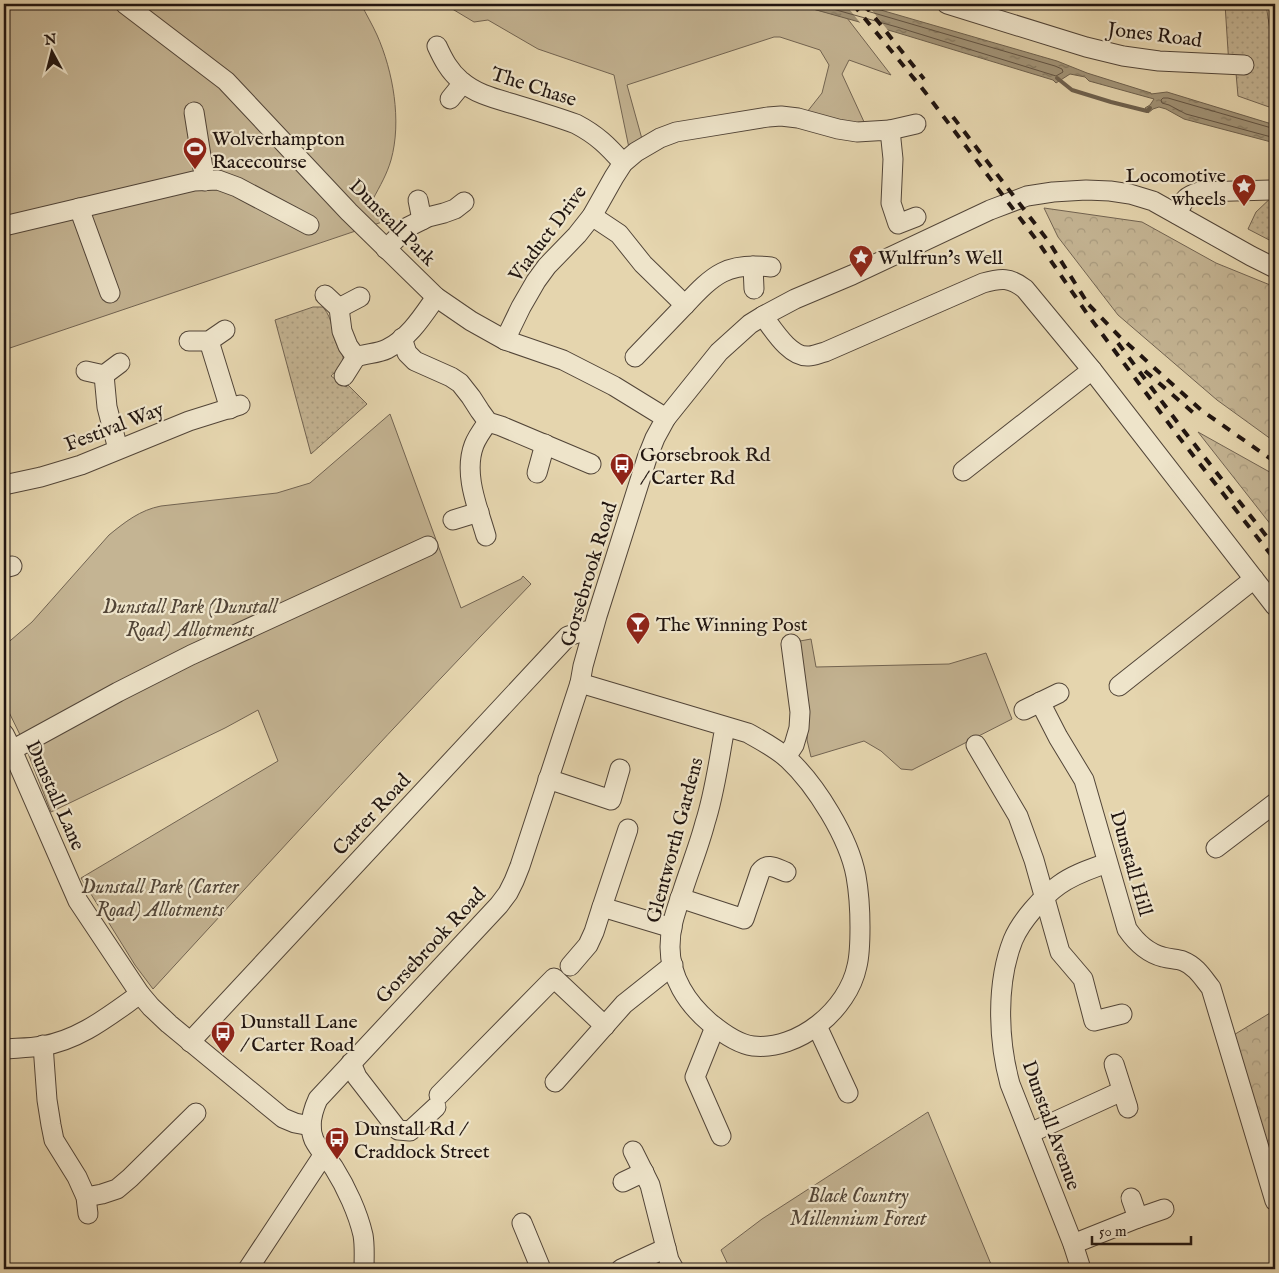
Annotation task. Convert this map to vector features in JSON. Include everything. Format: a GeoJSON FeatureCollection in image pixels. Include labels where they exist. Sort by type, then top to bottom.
{"type":"FeatureCollection","features":[{"type":"Feature","properties":{"kind":"street","name":"Dunstall Park"},"geometry":{"type":"LineString","coordinates":[[125,4],[226,81],[386,250],[436,297],[471,321],[505,340],[563,360],[614,386],[666,418]]}},
{"type":"Feature","properties":{"kind":"street","name":"Jones Road"},"geometry":{"type":"LineString","coordinates":[[947,4],[978,8],[1086,47],[1123,56],[1159,61],[1244,65]]}},
{"type":"Feature","properties":{"kind":"street","name":"The Chase"},"geometry":{"type":"LineString","coordinates":[[437,46],[450,70],[463,83],[486,96],[576,124],[604,142],[624,163]]}},
{"type":"Feature","properties":{"kind":"street"},"geometry":{"type":"LineString","coordinates":[[450,99],[463,83]]}},
{"type":"Feature","properties":{"kind":"street"},"geometry":{"type":"LineString","coordinates":[[194,112],[205,181]]}},
{"type":"Feature","properties":{"kind":"street","name":"Viaduct Drive"},"geometry":{"type":"LineString","coordinates":[[505,340],[536,282],[547,266],[577,235],[592,216],[624,163],[636,152],[660,138],[676,132],[781,116],[798,118],[838,129],[858,132],[890,130],[916,124]]}},
{"type":"Feature","properties":{"kind":"street"},"geometry":{"type":"LineString","coordinates":[[890,130],[893,159],[891,228],[916,217]]}},
{"type":"Feature","properties":{"kind":"street"},"geometry":{"type":"LineString","coordinates":[[4,226],[194,181],[218,180],[237,186],[309,225]]}},
{"type":"Feature","properties":{"kind":"street"},"geometry":{"type":"LineString","coordinates":[[1177,214],[1185,198],[1199,192],[1271,190]]}},
{"type":"Feature","properties":{"kind":"street","name":"Gorsebrook Road"},"geometry":{"type":"LineString","coordinates":[[311,1126],[311,1117],[318,1100],[472,935],[508,893],[520,866],[580,682],[592,632],[655,438],[666,418],[719,352],[750,324],[795,300],[990,210],[1027,196],[1053,192],[1110,191],[1130,194],[1153,201],[1275,268]]}},
{"type":"Feature","properties":{"kind":"street"},"geometry":{"type":"LineString","coordinates":[[418,200],[422,220]]}},
{"type":"Feature","properties":{"kind":"street"},"geometry":{"type":"LineString","coordinates":[[386,250],[408,227],[422,220],[455,209],[464,202]]}},
{"type":"Feature","properties":{"kind":"street"},"geometry":{"type":"LineString","coordinates":[[79,208],[110,293]]}},
{"type":"Feature","properties":{"kind":"street"},"geometry":{"type":"LineString","coordinates":[[592,216],[619,234],[643,264],[685,305]]}},
{"type":"Feature","properties":{"kind":"street"},"geometry":{"type":"LineString","coordinates":[[635,357],[698,291],[717,275],[729,269],[743,266],[762,266],[754,289]]}},
{"type":"Feature","properties":{"kind":"street"},"geometry":{"type":"LineString","coordinates":[[763,316],[786,346],[797,354],[808,356],[824,352],[983,283],[995,279],[1007,279],[1017,282],[1025,289],[1092,370],[1275,606]]}},
{"type":"Feature","properties":{"kind":"street"},"geometry":{"type":"LineString","coordinates":[[325,295],[339,308],[342,331],[348,346],[356,357]]}},
{"type":"Feature","properties":{"kind":"street"},"geometry":{"type":"LineString","coordinates":[[339,308],[360,297]]}},
{"type":"Feature","properties":{"kind":"street"},"geometry":{"type":"LineString","coordinates":[[344,376],[356,357],[386,349],[414,328],[436,297]]}},
{"type":"Feature","properties":{"kind":"street"},"geometry":{"type":"LineString","coordinates":[[189,341],[210,341],[225,330]]}},
{"type":"Feature","properties":{"kind":"street"},"geometry":{"type":"LineString","coordinates":[[402,338],[407,353],[415,361],[460,383],[472,396],[480,412],[488,422],[592,464]]}},
{"type":"Feature","properties":{"kind":"street","name":"Festival Way"},"geometry":{"type":"LineString","coordinates":[[4,485],[41,477],[81,465],[189,421],[235,407],[210,341]]}},
{"type":"Feature","properties":{"kind":"street"},"geometry":{"type":"LineString","coordinates":[[118,449],[107,406],[95,373],[120,363]]}},
{"type":"Feature","properties":{"kind":"street"},"geometry":{"type":"LineString","coordinates":[[963,471],[1092,370]]}},
{"type":"Feature","properties":{"kind":"street"},"geometry":{"type":"LineString","coordinates":[[486,536],[469,471],[474,445],[488,422]]}},
{"type":"Feature","properties":{"kind":"street"},"geometry":{"type":"LineString","coordinates":[[537,473],[545,444]]}},
{"type":"Feature","properties":{"kind":"street"},"geometry":{"type":"LineString","coordinates":[[453,520],[479,512]]}},
{"type":"Feature","properties":{"kind":"street"},"geometry":{"type":"LineString","coordinates":[[6,745],[191,655],[428,546]]}},
{"type":"Feature","properties":{"kind":"street"},"geometry":{"type":"LineString","coordinates":[[1119,686],[1254,579]]}},
{"type":"Feature","properties":{"kind":"street","name":"Carter Road"},"geometry":{"type":"LineString","coordinates":[[190,1042],[568,636],[585,631],[592,632]]}},
{"type":"Feature","properties":{"kind":"street"},"geometry":{"type":"LineString","coordinates":[[786,758],[794,745],[799,728],[800,712],[791,644]]}},
{"type":"Feature","properties":{"kind":"street","name":"Glentworth Gardens"},"geometry":{"type":"LineString","coordinates":[[580,682],[748,733],[764,742],[799,770],[826,807],[839,830],[856,875],[860,913],[860,949],[857,967],[852,982],[834,1011],[817,1026],[795,1040],[781,1044],[753,1046],[727,1035],[715,1027],[698,1013],[684,994],[672,965],[670,949],[673,919],[706,821],[725,727]]}},
{"type":"Feature","properties":{"kind":"street","name":"Dunstall Hill"},"geometry":{"type":"LineString","coordinates":[[1058,693],[1032,706],[1058,736],[1084,780],[1096,816],[1127,929],[1149,952],[1162,957],[1183,961],[1192,966],[1211,988],[1275,1201]]}},
{"type":"Feature","properties":{"kind":"street","name":"Dunstall Lane"},"geometry":{"type":"LineString","coordinates":[[6,745],[78,901],[140,994],[190,1042],[283,1118],[295,1123],[311,1126]]}},
{"type":"Feature","properties":{"kind":"street"},"geometry":{"type":"LineString","coordinates":[[976,745],[1018,816],[1034,860],[1060,952],[1083,979],[1094,1021],[1122,1014]]}},
{"type":"Feature","properties":{"kind":"street"},"geometry":{"type":"LineString","coordinates":[[548,779],[611,800],[620,769]]}},
{"type":"Feature","properties":{"kind":"street"},"geometry":{"type":"LineString","coordinates":[[1216,848],[1275,803]]}},
{"type":"Feature","properties":{"kind":"street"},"geometry":{"type":"LineString","coordinates":[[570,966],[588,945],[594,932],[628,829]]}},
{"type":"Feature","properties":{"kind":"street","name":"Dunstall Avenue"},"geometry":{"type":"LineString","coordinates":[[1081,1269],[1010,1084],[1005,1066],[1001,1034],[1001,1001],[1004,967],[1013,939],[1030,912],[1044,897],[1076,874],[1108,863]]}},
{"type":"Feature","properties":{"kind":"street"},"geometry":{"type":"LineString","coordinates":[[680,898],[744,919],[763,867],[768,865],[786,872]]}},
{"type":"Feature","properties":{"kind":"street"},"geometry":{"type":"LineString","coordinates":[[602,907],[672,928]]}},
{"type":"Feature","properties":{"kind":"street"},"geometry":{"type":"LineString","coordinates":[[555,1082],[624,1004],[672,965]]}},
{"type":"Feature","properties":{"kind":"street"},"geometry":{"type":"LineString","coordinates":[[351,1063],[357,1077],[398,1130],[410,1131],[554,978],[605,1026]]}},
{"type":"Feature","properties":{"kind":"street"},"geometry":{"type":"LineString","coordinates":[[4,1049],[43,1046],[60,1041],[92,1028],[140,994]]}},
{"type":"Feature","properties":{"kind":"street"},"geometry":{"type":"LineString","coordinates":[[817,1026],[848,1093]]}},
{"type":"Feature","properties":{"kind":"street"},"geometry":{"type":"LineString","coordinates":[[715,1027],[695,1077],[721,1136]]}},
{"type":"Feature","properties":{"kind":"street"},"geometry":{"type":"LineString","coordinates":[[43,1046],[47,1100],[54,1140],[77,1177],[87,1205],[102,1194],[116,1189],[130,1178],[196,1113]]}},
{"type":"Feature","properties":{"kind":"street"},"geometry":{"type":"LineString","coordinates":[[1030,1132],[1125,1099],[1114,1064]]}},
{"type":"Feature","properties":{"kind":"street"},"geometry":{"type":"LineString","coordinates":[[311,1126],[314,1140],[340,1179],[359,1223],[363,1236],[364,1269]]}},
{"type":"Feature","properties":{"kind":"street"},"geometry":{"type":"LineString","coordinates":[[633,1151],[650,1185],[669,1260],[674,1269]]}},
{"type":"Feature","properties":{"kind":"street"},"geometry":{"type":"LineString","coordinates":[[248,1269],[324,1154]]}},
{"type":"Feature","properties":{"kind":"street"},"geometry":{"type":"LineString","coordinates":[[623,1182],[644,1172]]}},
{"type":"Feature","properties":{"kind":"street"},"geometry":{"type":"LineString","coordinates":[[1131,1198],[1138,1218]]}},
{"type":"Feature","properties":{"kind":"street"},"geometry":{"type":"LineString","coordinates":[[1073,1244],[1164,1209]]}},
{"type":"Feature","properties":{"kind":"street"},"geometry":{"type":"LineString","coordinates":[[522,1223],[535,1267]]}},
{"type":"Feature","properties":{"kind":"street"},"geometry":{"type":"LineString","coordinates":[[621,1269],[666,1248]]}},
{"type":"Feature","properties":{"kind":"green space","name":"Wolverhampton Racecourse"},"geometry":{"type":"Polygon","coordinates":[[[4,4],[361,4],[383,49],[394,96],[396,129],[391,160],[373,199],[388,220],[4,350],[4,4]]]}},
{"type":"Feature","properties":{"kind":"green space"},"geometry":{"type":"Polygon","coordinates":[[[444,4],[795,4],[847,18],[891,75],[849,60],[842,74],[865,124],[851,124],[807,112],[822,93],[829,65],[820,50],[780,37],[774,37],[627,85],[642,139],[629,148],[614,75],[538,49],[488,20],[474,22],[444,4]]]}},
{"type":"Feature","properties":{"kind":"green space"},"geometry":{"type":"Polygon","coordinates":[[[1225,4],[1266,4],[1275,64],[1275,108],[1238,96],[1236,73],[1229,66],[1225,4]]]}},
{"type":"Feature","properties":{"kind":"green space"},"geometry":{"type":"Polygon","coordinates":[[[1275,194],[1275,243],[1248,229],[1256,212],[1275,194]]]}},
{"type":"Feature","properties":{"kind":"green space"},"geometry":{"type":"Polygon","coordinates":[[[1044,208],[1142,222],[1216,263],[1275,287],[1275,442],[1217,400],[1118,315],[1058,237],[1044,208]]]}},
{"type":"Feature","properties":{"kind":"green space"},"geometry":{"type":"Polygon","coordinates":[[[313,307],[323,307],[327,312],[335,340],[343,355],[341,364],[331,376],[346,387],[348,385],[367,404],[311,454],[275,320],[313,307]]]}},
{"type":"Feature","properties":{"kind":"green space","name":"Dunstall Park (Dunstall Road) Allotments"},"geometry":{"type":"Polygon","coordinates":[[[390,414],[461,608],[521,579],[523,576],[531,584],[388,735],[153,989],[135,965],[81,878],[278,761],[258,710],[225,728],[51,812],[24,743],[4,702],[4,646],[32,622],[109,535],[133,517],[146,510],[161,506],[277,493],[310,483],[390,414]]]}},
{"type":"Feature","properties":{"kind":"green space"},"geometry":{"type":"Polygon","coordinates":[[[1198,432],[1275,475],[1275,530],[1198,432]]]}},
{"type":"Feature","properties":{"kind":"green space"},"geometry":{"type":"Polygon","coordinates":[[[811,639],[816,667],[949,664],[986,653],[1012,719],[912,770],[901,769],[881,751],[864,741],[811,757],[807,740],[809,708],[800,641],[811,639]]]}},
{"type":"Feature","properties":{"kind":"green space"},"geometry":{"type":"Polygon","coordinates":[[[1275,1010],[1275,1165],[1232,1036],[1275,1010]]]}},
{"type":"Feature","properties":{"kind":"green space","name":"Black Country Millennium Forest"},"geometry":{"type":"Polygon","coordinates":[[[928,1112],[993,1269],[730,1269],[721,1250],[762,1219],[928,1112]]]}},
{"type":"Feature","properties":{"kind":"water"},"geometry":{"type":"Polygon","coordinates":[[[795,4],[860,4],[1057,61],[1151,94],[1167,92],[1275,125],[1275,143],[1184,119],[1159,107],[1148,113],[1145,108],[1154,99],[1089,81],[1085,77],[1070,74],[1056,83],[1053,80],[895,32],[795,4]]]}},
{"type":"Feature","properties":{"kind":"pier"},"geometry":{"type":"Polygon","coordinates":[[[845,4],[867,4],[890,33],[862,25],[845,4]]]}},
{"type":"Feature","properties":{"kind":"waterway"},"geometry":{"type":"LineString","coordinates":[[1057,78],[1072,90],[1147,111],[1150,108]]}},
{"type":"Feature","properties":{"kind":"railway"},"geometry":{"type":"LineString","coordinates":[[853,4],[925,92],[1038,242],[1088,315],[1178,436],[1275,560]]}},
{"type":"Feature","properties":{"kind":"railway"},"geometry":{"type":"LineString","coordinates":[[864,4],[924,79]]}},
{"type":"Feature","properties":{"kind":"railway"},"geometry":{"type":"LineString","coordinates":[[953,117],[1049,242],[1085,299]]}},
{"type":"Feature","properties":{"kind":"railway"},"geometry":{"type":"LineString","coordinates":[[1089,305],[1119,336],[1201,410],[1275,462]]}},
{"type":"Feature","properties":{"kind":"railway"},"geometry":{"type":"LineString","coordinates":[[1118,343],[1275,547]]}},
{"type":"Feature","properties":{"kind":"railway"},"geometry":{"type":"LineString","coordinates":[[1145,371],[1196,415]]}},
{"type":"Feature","properties":{"kind":"place","name":"Wolverhampton Racecourse"},"geometry":{"type":"Point","coordinates":[195,170]}},
{"type":"Feature","properties":{"kind":"place","name":"Locomotive wheels"},"geometry":{"type":"Point","coordinates":[1244,207]}},
{"type":"Feature","properties":{"kind":"place","name":"Wulfrun's Well"},"geometry":{"type":"Point","coordinates":[861,278]}},
{"type":"Feature","properties":{"kind":"place","name":"Gorsebrook Rd / Carter Rd"},"geometry":{"type":"Point","coordinates":[622,486]}},
{"type":"Feature","properties":{"kind":"place","name":"The Winning Post"},"geometry":{"type":"Point","coordinates":[638,645]}},
{"type":"Feature","properties":{"kind":"place","name":"Dunstall Lane / Carter Road"},"geometry":{"type":"Point","coordinates":[223,1054]}},
{"type":"Feature","properties":{"kind":"place","name":"Dunstall Rd / Craddock Street"},"geometry":{"type":"Point","coordinates":[337,1160]}},
{"type":"Feature","properties":{"kind":"park label","name":"Dunstall Park (Carter Road) Allotments"},"geometry":{"type":"Point","coordinates":[160,898]}}]}
